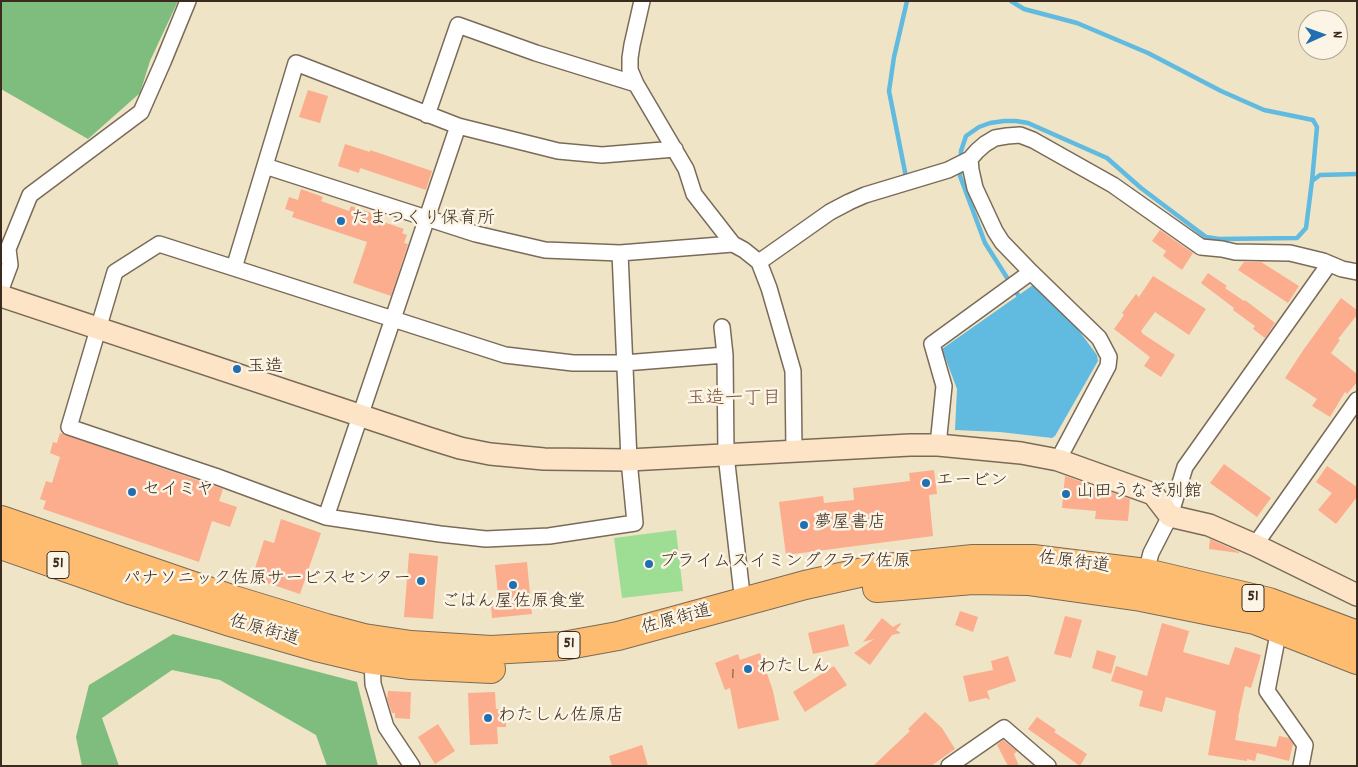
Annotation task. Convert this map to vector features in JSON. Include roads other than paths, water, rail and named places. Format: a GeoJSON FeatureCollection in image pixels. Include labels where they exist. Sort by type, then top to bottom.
{"type":"FeatureCollection","features":[{"type":"Feature","properties":{"kind":"highway","name":"佐原街道"},"geometry":{"type":"LineString","coordinates":[[1,520],[289,617],[355,635],[411,645],[491,650],[563,646],[618,636],[805,585],[877,569],[973,558],[1033,558],[1143,585],[1255,620],[1357,660]]}},
{"type":"Feature","properties":{"kind":"highway","name":"佐原街道"},"geometry":{"type":"LineString","coordinates":[[1,545],[133,592],[320,648],[372,660],[444,668],[488,669],[556,665],[627,654],[808,604],[877,588],[916,583],[973,580],[1143,585],[1269,602],[1357,635]]}},
{"type":"Feature","properties":{"kind":"street"},"geometry":{"type":"LineString","coordinates":[[1,289],[10,265],[4,245],[30,195],[141,112],[188,1]]}},
{"type":"Feature","properties":{"kind":"street"},"geometry":{"type":"LineString","coordinates":[[642,1],[630,58],[630,70],[636,84],[686,169],[694,194],[733,244],[759,262],[769,288],[793,371],[794,451]]}},
{"type":"Feature","properties":{"kind":"street"},"geometry":{"type":"LineString","coordinates":[[428,115],[458,25],[546,56],[636,84]]}},
{"type":"Feature","properties":{"kind":"street"},"geometry":{"type":"LineString","coordinates":[[234,268],[296,63],[458,126],[558,151],[602,155],[675,149]]}},
{"type":"Feature","properties":{"kind":"street"},"geometry":{"type":"LineString","coordinates":[[326,518],[458,126]]}},
{"type":"Feature","properties":{"kind":"street"},"geometry":{"type":"LineString","coordinates":[[759,262],[830,212],[849,202],[948,170],[970,159],[977,150],[995,138],[1020,135],[1046,147],[1113,184],[1201,247],[1235,252],[1290,253],[1357,272]]}},
{"type":"Feature","properties":{"kind":"street"},"geometry":{"type":"LineString","coordinates":[[970,159],[975,188],[1002,242],[1094,332],[1106,348],[1109,357],[1108,366],[1058,460]]}},
{"type":"Feature","properties":{"kind":"street"},"geometry":{"type":"LineString","coordinates":[[265,166],[426,219],[476,234],[545,250],[620,253],[733,244]]}},
{"type":"Feature","properties":{"kind":"street"},"geometry":{"type":"LineString","coordinates":[[620,253],[624,363],[629,460],[634,523],[549,536],[486,539],[326,518],[215,476],[68,426],[115,272],[159,244],[505,356],[573,363],[624,363],[725,355]]}},
{"type":"Feature","properties":{"kind":"street"},"geometry":{"type":"LineString","coordinates":[[1143,585],[1151,553],[1170,516],[1185,467],[1329,264]]}},
{"type":"Feature","properties":{"kind":"street"},"geometry":{"type":"LineString","coordinates":[[938,445],[944,386],[932,344],[1031,272]]}},
{"type":"Feature","properties":{"kind":"street"},"geometry":{"type":"LineString","coordinates":[[1,296],[452,446],[490,454],[544,459],[629,460],[938,445],[1021,453],[1058,460],[1153,494],[1170,516],[1209,525],[1255,544],[1355,592]]}},
{"type":"Feature","properties":{"kind":"street"},"geometry":{"type":"LineString","coordinates":[[722,327],[725,355],[726,454],[743,603]]}},
{"type":"Feature","properties":{"kind":"street"},"geometry":{"type":"LineString","coordinates":[[1255,544],[1357,400]]}},
{"type":"Feature","properties":{"kind":"street"},"geometry":{"type":"LineString","coordinates":[[1279,629],[1266,691],[1305,745],[1302,766]]}},
{"type":"Feature","properties":{"kind":"street"},"geometry":{"type":"LineString","coordinates":[[372,660],[373,684],[386,727],[412,766]]}},
{"type":"Feature","properties":{"kind":"street"},"geometry":{"type":"LineString","coordinates":[[949,766],[1004,728],[1048,766]]}},
{"type":"Feature","properties":{"kind":"water"},"geometry":{"type":"Polygon","coordinates":[[[1033,285],[1068,316],[1097,355],[1098,361],[1055,436],[1052,438],[1000,432],[955,430],[957,389],[942,349],[1033,285]]]}},
{"type":"Feature","properties":{"kind":"waterway"},"geometry":{"type":"LineString","coordinates":[[906,177],[889,91],[894,57],[907,1]]}},
{"type":"Feature","properties":{"kind":"waterway"},"geometry":{"type":"LineString","coordinates":[[1011,1],[1024,9],[1077,23],[1148,53],[1221,91],[1264,110],[1313,120],[1317,127],[1312,181]]}},
{"type":"Feature","properties":{"kind":"waterway"},"geometry":{"type":"LineString","coordinates":[[961,160],[961,151],[966,136],[979,127],[1004,121],[1028,123],[1107,158],[1141,188],[1206,237],[1219,239],[1297,238],[1306,228],[1312,181],[1320,175],[1357,174]]}},
{"type":"Feature","properties":{"kind":"waterway"},"geometry":{"type":"LineString","coordinates":[[960,168],[960,176],[985,243],[1018,295]]}},
{"type":"Feature","properties":{"kind":"place","name":"たまつくり保育所"},"geometry":{"type":"Point","coordinates":[341,221]}},
{"type":"Feature","properties":{"kind":"place","name":"玉造"},"geometry":{"type":"Point","coordinates":[237,369]}},
{"type":"Feature","properties":{"kind":"place","name":"エービン"},"geometry":{"type":"Point","coordinates":[926,483]}},
{"type":"Feature","properties":{"kind":"place","name":"セイミヤ"},"geometry":{"type":"Point","coordinates":[132,492]}},
{"type":"Feature","properties":{"kind":"place","name":"山田うなぎ別館"},"geometry":{"type":"Point","coordinates":[1066,494]}},
{"type":"Feature","properties":{"kind":"place","name":"夢屋書店"},"geometry":{"type":"Point","coordinates":[804,525]}},
{"type":"Feature","properties":{"kind":"place","name":"プライムスイミングクラブ佐原"},"geometry":{"type":"Point","coordinates":[649,564]}},
{"type":"Feature","properties":{"kind":"place","name":"パナソニック佐原サービスセンター"},"geometry":{"type":"Point","coordinates":[421,581]}},
{"type":"Feature","properties":{"kind":"place","name":"ごはん屋佐原食堂"},"geometry":{"type":"Point","coordinates":[513,585]}},
{"type":"Feature","properties":{"kind":"place","name":"わたしん"},"geometry":{"type":"Point","coordinates":[748,669]}},
{"type":"Feature","properties":{"kind":"place","name":"わたしん佐原店"},"geometry":{"type":"Point","coordinates":[488,718]}},
{"type":"Feature","properties":{"kind":"district","name":"玉造一丁目"},"geometry":{"type":"Point","coordinates":[734,400]}}]}
